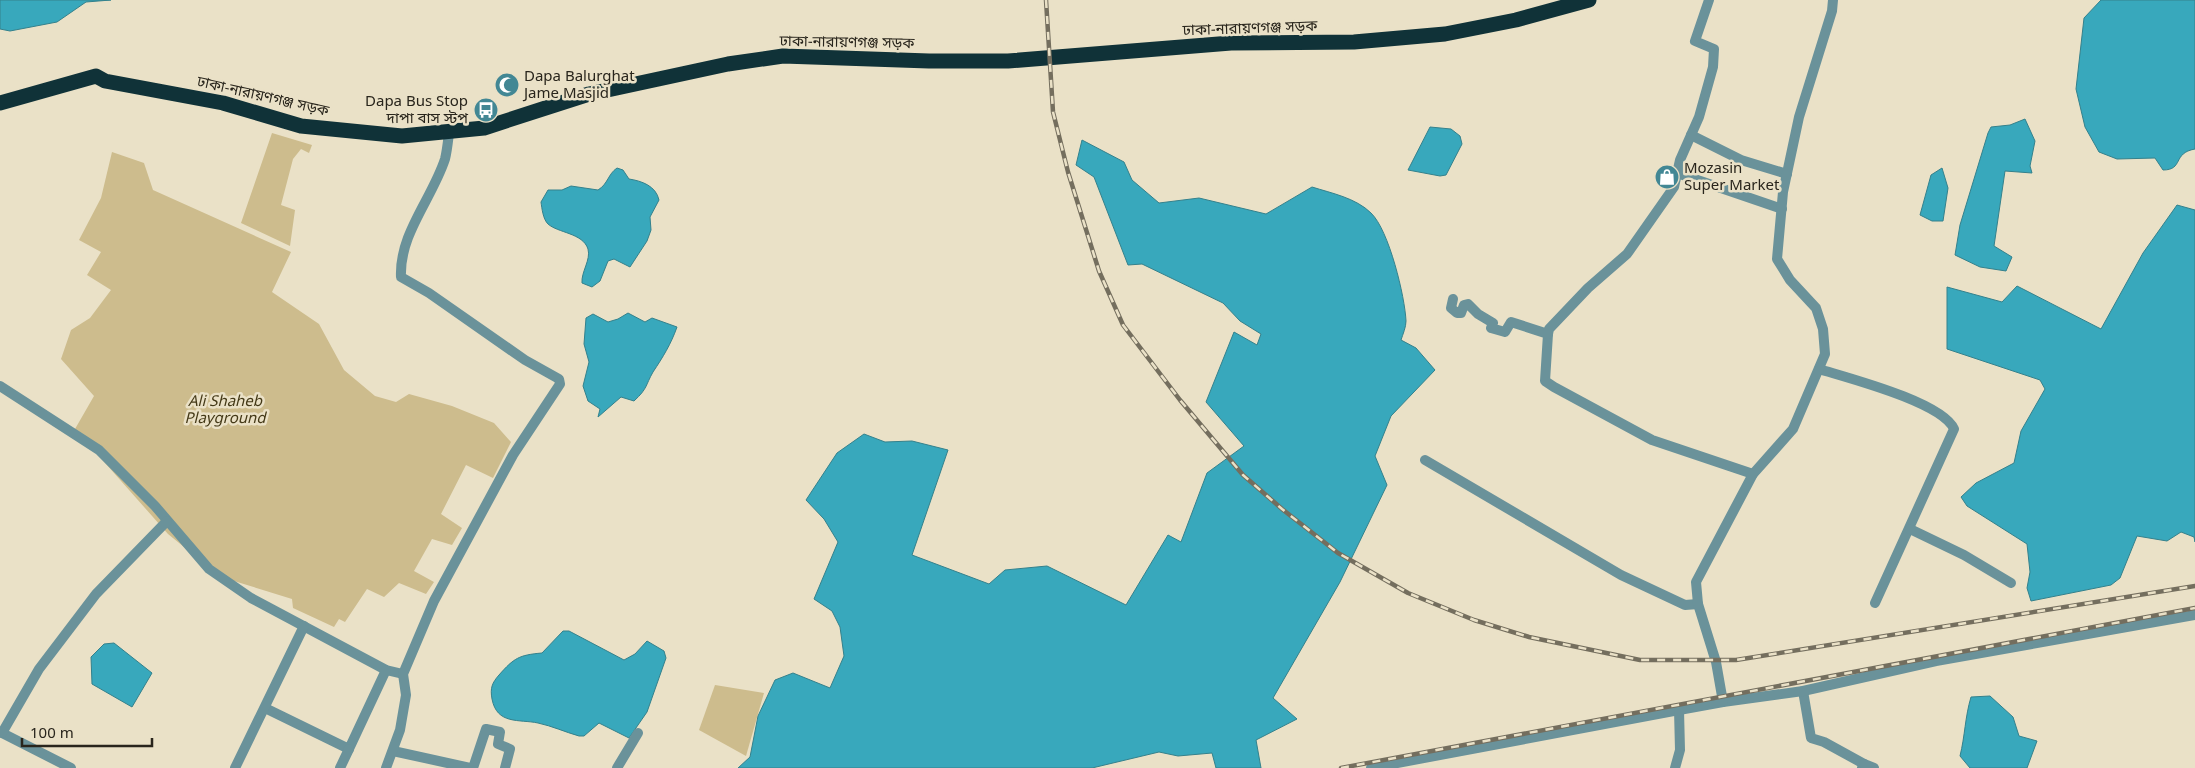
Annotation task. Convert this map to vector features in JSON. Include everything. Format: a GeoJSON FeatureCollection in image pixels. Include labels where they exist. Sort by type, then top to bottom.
{"type":"FeatureCollection","features":[{"type":"Feature","properties":{"kind":"highway","name":"ঢাকা-নারায়ণগঞ্জ সড়ক"},"geometry":{"type":"LineString","coordinates":[[0,103],[96,76],[105,81],[222,103],[301,126],[402,136],[450,133],[503,124],[589,94],[625,85],[728,64],[783,56],[928,61],[1008,61],[1231,43],[1354,42],[1445,34],[1516,20],[1586,0]]}},
{"type":"Feature","properties":{"kind":"street"},"geometry":{"type":"LineString","coordinates":[[1709,0],[1694,41],[1714,49],[1714,67],[1699,117],[1680,160],[1674,188],[1627,254],[1588,288],[1549,329],[1545,381],[1652,440],[1753,474]]}},
{"type":"Feature","properties":{"kind":"street"},"geometry":{"type":"LineString","coordinates":[[1723,702],[1714,654],[1698,604],[1696,582],[1753,474],[1793,429],[1826,354],[1823,329],[1816,308],[1790,280],[1777,259],[1787,174],[1799,117],[1832,11],[1833,0]]}},
{"type":"Feature","properties":{"kind":"street"},"geometry":{"type":"LineString","coordinates":[[386,768],[400,730],[406,694],[402,674],[434,601],[513,456],[561,381],[525,360],[514,350],[429,293],[401,277],[400,265],[414,222],[445,159],[450,133]]}},
{"type":"Feature","properties":{"kind":"street"},"geometry":{"type":"LineString","coordinates":[[1691,135],[1740,160],[1787,174]]}},
{"type":"Feature","properties":{"kind":"street"},"geometry":{"type":"LineString","coordinates":[[1677,173],[1782,209]]}},
{"type":"Feature","properties":{"kind":"street"},"geometry":{"type":"LineString","coordinates":[[1453,299],[1451,308],[1457,313],[1461,312],[1464,305],[1468,304],[1478,314],[1493,323],[1491,328],[1498,331],[1505,332],[1511,322],[1548,334]]}},
{"type":"Feature","properties":{"kind":"street"},"geometry":{"type":"LineString","coordinates":[[1819,369],[1895,392],[1939,413],[1954,426],[1945,453],[1874,603]]}},
{"type":"Feature","properties":{"kind":"street"},"geometry":{"type":"LineString","coordinates":[[0,386],[99,450],[167,521],[209,569],[251,598],[386,670],[402,674]]}},
{"type":"Feature","properties":{"kind":"street"},"geometry":{"type":"LineString","coordinates":[[1425,460],[1621,576],[1685,604],[1698,604]]}},
{"type":"Feature","properties":{"kind":"street"},"geometry":{"type":"LineString","coordinates":[[71,768],[1,733],[39,669],[96,594],[167,521]]}},
{"type":"Feature","properties":{"kind":"street"},"geometry":{"type":"LineString","coordinates":[[1910,529],[1964,555],[2011,582]]}},
{"type":"Feature","properties":{"kind":"street"},"geometry":{"type":"LineString","coordinates":[[1371,768],[1723,702],[1804,691],[1936,660],[2195,615]]}},
{"type":"Feature","properties":{"kind":"street"},"geometry":{"type":"LineString","coordinates":[[235,768],[304,626]]}},
{"type":"Feature","properties":{"kind":"street"},"geometry":{"type":"LineString","coordinates":[[340,768],[386,670]]}},
{"type":"Feature","properties":{"kind":"street"},"geometry":{"type":"LineString","coordinates":[[1804,691],[1811,738],[1824,742],[1863,766],[1874,768]]}},
{"type":"Feature","properties":{"kind":"street"},"geometry":{"type":"LineString","coordinates":[[265,708],[350,749]]}},
{"type":"Feature","properties":{"kind":"street"},"geometry":{"type":"LineString","coordinates":[[1675,768],[1680,750],[1679,710]]}},
{"type":"Feature","properties":{"kind":"street"},"geometry":{"type":"LineString","coordinates":[[393,751],[471,768],[486,729],[500,732],[498,744],[510,749],[504,768]]}},
{"type":"Feature","properties":{"kind":"street"},"geometry":{"type":"LineString","coordinates":[[617,768],[638,732]]}},
{"type":"Feature","properties":{"kind":"green space"},"geometry":{"type":"Polygon","coordinates":[[[272,133],[312,145],[309,153],[301,149],[293,159],[281,205],[295,210],[290,246],[241,223],[272,133]]]}},
{"type":"Feature","properties":{"kind":"green space","name":"Ali Shaheb Playground"},"geometry":{"type":"Polygon","coordinates":[[[112,152],[144,163],[153,190],[291,252],[272,292],[319,324],[344,370],[375,396],[396,402],[409,394],[452,406],[494,423],[511,442],[493,478],[466,465],[441,514],[462,528],[452,545],[432,539],[414,571],[434,582],[426,594],[399,583],[384,597],[367,589],[345,622],[339,619],[334,627],[293,608],[292,599],[221,577],[168,534],[75,429],[94,396],[61,359],[71,330],[90,318],[111,290],[87,275],[101,252],[79,240],[101,198],[112,152]]]}},
{"type":"Feature","properties":{"kind":"green space"},"geometry":{"type":"Polygon","coordinates":[[[715,685],[764,693],[746,756],[699,730],[715,685]]]}},
{"type":"Feature","properties":{"kind":"water"},"geometry":{"type":"Polygon","coordinates":[[[0,0],[111,0],[86,2],[57,22],[10,31],[0,29],[0,0]]]}},
{"type":"Feature","properties":{"kind":"water"},"geometry":{"type":"Polygon","coordinates":[[[2101,0],[2195,0],[2195,149],[2183,154],[2174,167],[2163,170],[2155,158],[2117,159],[2099,152],[2085,127],[2076,89],[2084,18],[2101,0]]]}},
{"type":"Feature","properties":{"kind":"water"},"geometry":{"type":"Polygon","coordinates":[[[2025,119],[2035,141],[2030,166],[2032,173],[2005,171],[1994,246],[2012,257],[2006,271],[1980,267],[1955,255],[1960,225],[1991,127],[2010,125],[2025,119]]]}},
{"type":"Feature","properties":{"kind":"water"},"geometry":{"type":"Polygon","coordinates":[[[1430,127],[1451,129],[1460,136],[1462,144],[1446,175],[1440,176],[1408,170],[1430,127]]]}},
{"type":"Feature","properties":{"kind":"water"},"geometry":{"type":"Polygon","coordinates":[[[1082,140],[1124,162],[1132,180],[1159,203],[1199,198],[1266,214],[1312,187],[1343,197],[1365,208],[1378,222],[1390,248],[1405,310],[1406,321],[1401,340],[1416,348],[1435,370],[1391,416],[1375,456],[1387,485],[1340,582],[1273,698],[1297,719],[1256,740],[1261,768],[1216,768],[1212,753],[1178,756],[1159,752],[1092,768],[738,768],[750,757],[758,716],[775,680],[793,673],[830,688],[844,656],[840,627],[832,611],[814,599],[838,542],[824,519],[806,500],[837,453],[864,434],[885,442],[912,441],[948,450],[912,555],[989,584],[1005,570],[1047,566],[1126,605],[1168,535],[1181,542],[1207,473],[1244,446],[1206,402],[1234,332],[1257,345],[1261,334],[1240,321],[1223,303],[1142,264],[1128,265],[1094,177],[1076,165],[1082,140]]]}},
{"type":"Feature","properties":{"kind":"water"},"geometry":{"type":"Polygon","coordinates":[[[617,168],[623,170],[629,179],[639,181],[652,188],[659,200],[650,217],[651,230],[647,241],[630,267],[614,259],[608,261],[600,281],[592,287],[582,283],[589,253],[585,244],[576,236],[548,224],[544,217],[541,202],[548,190],[562,190],[571,186],[598,190],[617,168]]]}},
{"type":"Feature","properties":{"kind":"water"},"geometry":{"type":"Polygon","coordinates":[[[1942,168],[1948,188],[1943,221],[1932,221],[1920,215],[1931,175],[1942,168]]]}},
{"type":"Feature","properties":{"kind":"water"},"geometry":{"type":"Polygon","coordinates":[[[2177,205],[2195,210],[2195,542],[2194,537],[2181,532],[2167,541],[2137,536],[2120,578],[2111,585],[2031,601],[2027,588],[2030,572],[2027,544],[1967,506],[1961,497],[1976,483],[2014,463],[2021,431],[2045,389],[2040,380],[1947,349],[1947,287],[2002,302],[2017,286],[2101,329],[2143,253],[2177,205]]]}},
{"type":"Feature","properties":{"kind":"water"},"geometry":{"type":"Polygon","coordinates":[[[628,313],[645,322],[652,318],[677,327],[642,393],[634,401],[621,397],[598,417],[600,409],[588,401],[583,386],[589,362],[584,344],[586,318],[593,314],[608,322],[628,313]]]}},
{"type":"Feature","properties":{"kind":"water"},"geometry":{"type":"Polygon","coordinates":[[[563,631],[569,631],[624,660],[635,654],[647,641],[664,651],[666,658],[647,712],[629,738],[599,723],[584,736],[579,736],[543,724],[516,721],[504,717],[495,707],[491,689],[499,675],[517,658],[542,653],[563,631]]]}},
{"type":"Feature","properties":{"kind":"water"},"geometry":{"type":"Polygon","coordinates":[[[114,643],[152,673],[132,707],[92,684],[91,657],[104,644],[114,643]]]}},
{"type":"Feature","properties":{"kind":"water"},"geometry":{"type":"Polygon","coordinates":[[[1990,696],[2013,717],[2019,736],[2037,741],[2027,768],[1970,768],[1960,756],[1971,697],[1990,696]]]}},
{"type":"Feature","properties":{"kind":"railway"},"geometry":{"type":"LineString","coordinates":[[1046,0],[1053,112],[1068,172],[1099,271],[1123,325],[1180,400],[1243,475],[1282,509],[1338,553],[1408,593],[1474,620],[1529,637],[1640,660],[1736,660],[2195,586]]}},
{"type":"Feature","properties":{"kind":"railway"},"geometry":{"type":"LineString","coordinates":[[1341,768],[2195,608]]}},
{"type":"Feature","properties":{"kind":"place","name":"Dapa Balurghat Jame Masjid"},"geometry":{"type":"Point","coordinates":[507,85]}},
{"type":"Feature","properties":{"kind":"place","name":"Dapa Bus Stop দাপা বাস স্টপ"},"geometry":{"type":"Point","coordinates":[486,110]}},
{"type":"Feature","properties":{"kind":"place","name":"Mozasin Super Market"},"geometry":{"type":"Point","coordinates":[1667,177]}}]}
